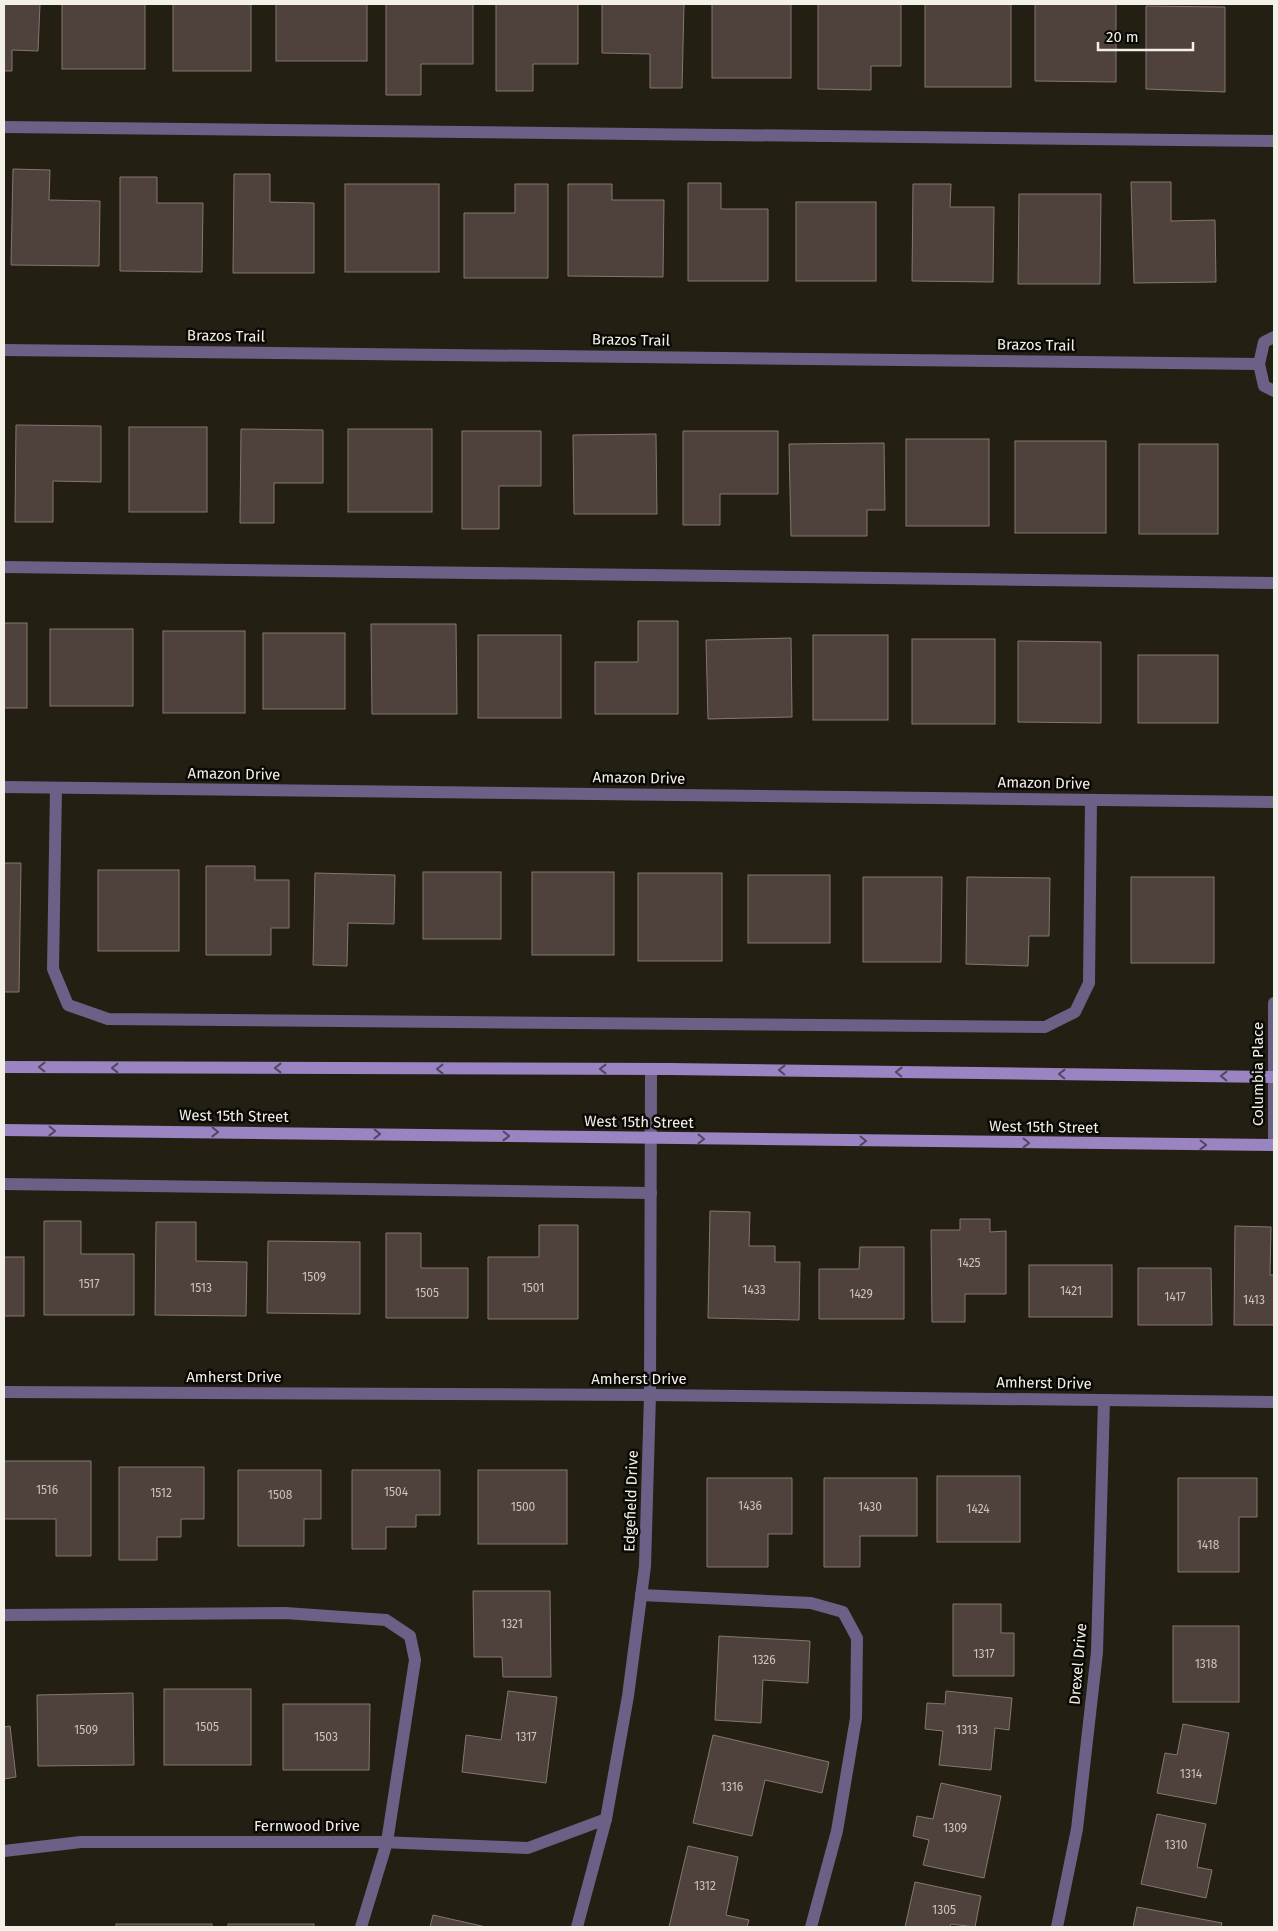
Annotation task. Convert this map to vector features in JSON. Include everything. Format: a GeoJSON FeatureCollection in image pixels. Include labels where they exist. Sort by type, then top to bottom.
{"type":"FeatureCollection","features":[{"type":"Feature","properties":{"kind":"main road"},"geometry":{"type":"LineString","coordinates":[[4,1066],[652,1069],[1274,1077]]}},
{"type":"Feature","properties":{"kind":"main road","name":"West 15th Street"},"geometry":{"type":"LineString","coordinates":[[4,1130],[1274,1145]]}},
{"type":"Feature","properties":{"kind":"street"},"geometry":{"type":"LineString","coordinates":[[4,127],[1274,141]]}},
{"type":"Feature","properties":{"kind":"street"},"geometry":{"type":"LineString","coordinates":[[1274,337],[1264,342],[1259,364],[1264,386],[1274,391]]}},
{"type":"Feature","properties":{"kind":"street","name":"Brazos Trail"},"geometry":{"type":"LineString","coordinates":[[4,350],[1259,364]]}},
{"type":"Feature","properties":{"kind":"street"},"geometry":{"type":"LineString","coordinates":[[4,567],[1274,583]]}},
{"type":"Feature","properties":{"kind":"street","name":"Amazon Drive"},"geometry":{"type":"LineString","coordinates":[[4,787],[1274,802]]}},
{"type":"Feature","properties":{"kind":"street"},"geometry":{"type":"LineString","coordinates":[[56,788],[53,969],[68,1005],[108,1020],[1045,1027],[1075,1012],[1089,983],[1091,800]]}},
{"type":"Feature","properties":{"kind":"street","name":"Columbia Place"},"geometry":{"type":"LineString","coordinates":[[1274,1003],[1274,1145]]}},
{"type":"Feature","properties":{"kind":"street","name":"Edgefield Drive"},"geometry":{"type":"LineString","coordinates":[[577,1927],[606,1819],[628,1696],[645,1566],[650,1395],[652,1069]]}},
{"type":"Feature","properties":{"kind":"street"},"geometry":{"type":"LineString","coordinates":[[4,1184],[652,1193]]}},
{"type":"Feature","properties":{"kind":"street","name":"Amherst Drive"},"geometry":{"type":"LineString","coordinates":[[4,1392],[650,1395],[1274,1402]]}},
{"type":"Feature","properties":{"kind":"street","name":"Drexel Drive"},"geometry":{"type":"LineString","coordinates":[[1057,1927],[1077,1829],[1097,1652],[1104,1400]]}},
{"type":"Feature","properties":{"kind":"street"},"geometry":{"type":"LineString","coordinates":[[641,1596],[811,1603],[843,1612],[857,1638],[856,1718],[837,1831],[811,1927]]}},
{"type":"Feature","properties":{"kind":"street"},"geometry":{"type":"LineString","coordinates":[[4,1615],[285,1613],[386,1620],[410,1636],[415,1660],[388,1842],[361,1927]]}},
{"type":"Feature","properties":{"kind":"street","name":"Fernwood Drive"},"geometry":{"type":"LineString","coordinates":[[4,1851],[82,1842],[388,1842],[528,1848],[606,1819]]}},
{"type":"Feature","properties":{"kind":"building"},"geometry":{"type":"Polygon","coordinates":[[[4,4],[40,4],[38,51],[12,50],[12,71],[4,71],[4,4]]]}},
{"type":"Feature","properties":{"kind":"building"},"geometry":{"type":"Polygon","coordinates":[[[62,4],[145,4],[145,69],[62,69],[62,4]]]}},
{"type":"Feature","properties":{"kind":"building"},"geometry":{"type":"Polygon","coordinates":[[[173,4],[251,4],[251,71],[173,71],[173,4]]]}},
{"type":"Feature","properties":{"kind":"building"},"geometry":{"type":"Polygon","coordinates":[[[276,4],[367,4],[367,61],[276,61],[276,4]]]}},
{"type":"Feature","properties":{"kind":"building"},"geometry":{"type":"Polygon","coordinates":[[[386,4],[473,4],[473,64],[421,64],[421,95],[386,95],[386,4]]]}},
{"type":"Feature","properties":{"kind":"building"},"geometry":{"type":"Polygon","coordinates":[[[496,4],[578,4],[578,64],[533,64],[533,91],[496,91],[496,4]]]}},
{"type":"Feature","properties":{"kind":"building"},"geometry":{"type":"Polygon","coordinates":[[[602,4],[684,4],[682,88],[650,88],[650,54],[602,53],[602,4]]]}},
{"type":"Feature","properties":{"kind":"building"},"geometry":{"type":"Polygon","coordinates":[[[712,4],[791,4],[791,78],[712,78],[712,4]]]}},
{"type":"Feature","properties":{"kind":"building"},"geometry":{"type":"Polygon","coordinates":[[[818,4],[901,4],[901,66],[871,66],[871,90],[818,89],[818,4]]]}},
{"type":"Feature","properties":{"kind":"building"},"geometry":{"type":"Polygon","coordinates":[[[925,4],[1011,4],[1011,87],[925,87],[925,4]]]}},
{"type":"Feature","properties":{"kind":"building"},"geometry":{"type":"Polygon","coordinates":[[[1035,4],[1116,4],[1116,82],[1035,81],[1035,4]]]}},
{"type":"Feature","properties":{"kind":"building"},"geometry":{"type":"Polygon","coordinates":[[[1146,6],[1225,7],[1225,92],[1146,89],[1146,6]]]}},
{"type":"Feature","properties":{"kind":"building"},"geometry":{"type":"Polygon","coordinates":[[[13,169],[50,170],[49,200],[100,201],[99,266],[11,265],[13,169]]]}},
{"type":"Feature","properties":{"kind":"building"},"geometry":{"type":"Polygon","coordinates":[[[234,174],[270,174],[270,202],[314,203],[314,273],[233,273],[234,174]]]}},
{"type":"Feature","properties":{"kind":"building"},"geometry":{"type":"Polygon","coordinates":[[[120,177],[157,177],[157,203],[203,203],[202,272],[120,271],[120,177]]]}},
{"type":"Feature","properties":{"kind":"building"},"geometry":{"type":"Polygon","coordinates":[[[1131,182],[1171,182],[1171,221],[1215,220],[1216,282],[1134,283],[1131,182]]]}},
{"type":"Feature","properties":{"kind":"building"},"geometry":{"type":"Polygon","coordinates":[[[688,183],[721,183],[721,209],[768,209],[768,281],[688,281],[688,183]]]}},
{"type":"Feature","properties":{"kind":"building"},"geometry":{"type":"Polygon","coordinates":[[[345,184],[439,184],[439,272],[345,272],[345,184]]]}},
{"type":"Feature","properties":{"kind":"building"},"geometry":{"type":"Polygon","coordinates":[[[515,184],[548,184],[548,278],[464,278],[464,213],[515,213],[515,184]]]}},
{"type":"Feature","properties":{"kind":"building"},"geometry":{"type":"Polygon","coordinates":[[[568,184],[612,184],[612,200],[664,200],[663,277],[568,276],[568,184]]]}},
{"type":"Feature","properties":{"kind":"building"},"geometry":{"type":"Polygon","coordinates":[[[913,184],[951,184],[950,207],[994,207],[993,282],[912,281],[913,184]]]}},
{"type":"Feature","properties":{"kind":"building"},"geometry":{"type":"Polygon","coordinates":[[[1019,194],[1101,194],[1100,284],[1018,284],[1019,194]]]}},
{"type":"Feature","properties":{"kind":"building"},"geometry":{"type":"Polygon","coordinates":[[[796,202],[876,202],[876,281],[796,281],[796,202]]]}},
{"type":"Feature","properties":{"kind":"building"},"geometry":{"type":"Polygon","coordinates":[[[16,425],[101,426],[101,482],[53,481],[53,522],[15,522],[16,425]]]}},
{"type":"Feature","properties":{"kind":"building"},"geometry":{"type":"Polygon","coordinates":[[[129,427],[207,427],[207,512],[129,512],[129,427]]]}},
{"type":"Feature","properties":{"kind":"building"},"geometry":{"type":"Polygon","coordinates":[[[241,429],[323,430],[323,483],[274,483],[274,523],[240,523],[241,429]]]}},
{"type":"Feature","properties":{"kind":"building"},"geometry":{"type":"Polygon","coordinates":[[[348,429],[432,429],[432,512],[348,512],[348,429]]]}},
{"type":"Feature","properties":{"kind":"building"},"geometry":{"type":"Polygon","coordinates":[[[462,431],[541,431],[541,486],[499,486],[499,529],[462,529],[462,431]]]}},
{"type":"Feature","properties":{"kind":"building"},"geometry":{"type":"Polygon","coordinates":[[[683,431],[778,431],[778,494],[720,494],[720,525],[683,525],[683,431]]]}},
{"type":"Feature","properties":{"kind":"building"},"geometry":{"type":"Polygon","coordinates":[[[656,434],[657,514],[574,514],[573,435],[656,434]]]}},
{"type":"Feature","properties":{"kind":"building"},"geometry":{"type":"Polygon","coordinates":[[[906,439],[989,439],[989,526],[906,526],[906,439]]]}},
{"type":"Feature","properties":{"kind":"building"},"geometry":{"type":"Polygon","coordinates":[[[1015,441],[1106,441],[1106,533],[1015,533],[1015,441]]]}},
{"type":"Feature","properties":{"kind":"building"},"geometry":{"type":"Polygon","coordinates":[[[884,443],[885,510],[867,510],[867,536],[791,536],[789,444],[884,443]]]}},
{"type":"Feature","properties":{"kind":"building"},"geometry":{"type":"Polygon","coordinates":[[[1139,444],[1218,444],[1218,534],[1139,534],[1139,444]]]}},
{"type":"Feature","properties":{"kind":"building"},"geometry":{"type":"Polygon","coordinates":[[[638,621],[678,621],[678,714],[595,714],[595,662],[638,662],[638,621]]]}},
{"type":"Feature","properties":{"kind":"building"},"geometry":{"type":"Polygon","coordinates":[[[4,623],[27,623],[27,708],[4,708],[4,623]]]}},
{"type":"Feature","properties":{"kind":"building"},"geometry":{"type":"Polygon","coordinates":[[[371,624],[456,624],[457,714],[372,714],[371,624]]]}},
{"type":"Feature","properties":{"kind":"building"},"geometry":{"type":"Polygon","coordinates":[[[50,629],[133,629],[133,706],[50,706],[50,629]]]}},
{"type":"Feature","properties":{"kind":"building"},"geometry":{"type":"Polygon","coordinates":[[[163,631],[245,631],[245,713],[163,713],[163,631]]]}},
{"type":"Feature","properties":{"kind":"building"},"geometry":{"type":"Polygon","coordinates":[[[263,633],[345,633],[345,709],[263,709],[263,633]]]}},
{"type":"Feature","properties":{"kind":"building"},"geometry":{"type":"Polygon","coordinates":[[[478,635],[561,635],[561,718],[478,718],[478,635]]]}},
{"type":"Feature","properties":{"kind":"building"},"geometry":{"type":"Polygon","coordinates":[[[813,635],[888,635],[888,720],[813,720],[813,635]]]}},
{"type":"Feature","properties":{"kind":"building"},"geometry":{"type":"Polygon","coordinates":[[[791,638],[792,717],[708,719],[706,640],[791,638]]]}},
{"type":"Feature","properties":{"kind":"building"},"geometry":{"type":"Polygon","coordinates":[[[912,639],[995,639],[995,724],[912,724],[912,639]]]}},
{"type":"Feature","properties":{"kind":"building"},"geometry":{"type":"Polygon","coordinates":[[[1018,641],[1101,642],[1101,723],[1018,722],[1018,641]]]}},
{"type":"Feature","properties":{"kind":"building"},"geometry":{"type":"Polygon","coordinates":[[[1138,655],[1218,655],[1218,723],[1138,723],[1138,655]]]}},
{"type":"Feature","properties":{"kind":"building"},"geometry":{"type":"Polygon","coordinates":[[[4,863],[21,863],[19,992],[4,992],[4,863]]]}},
{"type":"Feature","properties":{"kind":"building"},"geometry":{"type":"Polygon","coordinates":[[[206,866],[255,866],[255,880],[289,880],[289,928],[271,928],[271,955],[206,955],[206,866]]]}},
{"type":"Feature","properties":{"kind":"building"},"geometry":{"type":"Polygon","coordinates":[[[98,870],[179,870],[179,951],[98,951],[98,870]]]}},
{"type":"Feature","properties":{"kind":"building"},"geometry":{"type":"Polygon","coordinates":[[[423,872],[501,872],[501,939],[423,939],[423,872]]]}},
{"type":"Feature","properties":{"kind":"building"},"geometry":{"type":"Polygon","coordinates":[[[532,872],[614,872],[614,955],[532,955],[532,872]]]}},
{"type":"Feature","properties":{"kind":"building"},"geometry":{"type":"Polygon","coordinates":[[[315,873],[395,875],[394,924],[348,923],[347,966],[313,965],[315,873]]]}},
{"type":"Feature","properties":{"kind":"building"},"geometry":{"type":"Polygon","coordinates":[[[638,873],[722,873],[722,961],[638,961],[638,873]]]}},
{"type":"Feature","properties":{"kind":"building"},"geometry":{"type":"Polygon","coordinates":[[[748,875],[830,875],[830,943],[748,943],[748,875]]]}},
{"type":"Feature","properties":{"kind":"building"},"geometry":{"type":"Polygon","coordinates":[[[863,877],[942,877],[941,962],[863,962],[863,877]]]}},
{"type":"Feature","properties":{"kind":"building"},"geometry":{"type":"Polygon","coordinates":[[[967,877],[1050,878],[1049,936],[1029,936],[1028,966],[966,964],[967,877]]]}},
{"type":"Feature","properties":{"kind":"building"},"geometry":{"type":"Polygon","coordinates":[[[1131,877],[1214,877],[1214,963],[1131,963],[1131,877]]]}},
{"type":"Feature","properties":{"kind":"building"},"geometry":{"type":"Polygon","coordinates":[[[710,1211],[750,1212],[749,1246],[775,1246],[775,1262],[800,1262],[799,1320],[708,1318],[710,1211]]]}},
{"type":"Feature","properties":{"kind":"building"},"geometry":{"type":"Polygon","coordinates":[[[960,1219],[990,1219],[990,1232],[1006,1231],[1006,1294],[965,1294],[965,1322],[932,1322],[931,1230],[960,1230],[960,1219]]]}},
{"type":"Feature","properties":{"kind":"building"},"geometry":{"type":"Polygon","coordinates":[[[44,1221],[81,1221],[81,1254],[134,1254],[134,1315],[44,1315],[44,1221]]]}},
{"type":"Feature","properties":{"kind":"building"},"geometry":{"type":"Polygon","coordinates":[[[156,1222],[196,1222],[196,1261],[247,1262],[246,1316],[155,1315],[156,1222]]]}},
{"type":"Feature","properties":{"kind":"building"},"geometry":{"type":"Polygon","coordinates":[[[539,1225],[578,1225],[578,1319],[488,1319],[488,1257],[539,1257],[539,1225]]]}},
{"type":"Feature","properties":{"kind":"building"},"geometry":{"type":"Polygon","coordinates":[[[1235,1226],[1271,1227],[1270,1275],[1274,1275],[1274,1325],[1234,1325],[1235,1226]]]}},
{"type":"Feature","properties":{"kind":"building"},"geometry":{"type":"Polygon","coordinates":[[[386,1233],[421,1233],[421,1268],[468,1268],[468,1318],[386,1318],[386,1233]]]}},
{"type":"Feature","properties":{"kind":"building"},"geometry":{"type":"Polygon","coordinates":[[[268,1241],[360,1242],[360,1314],[267,1313],[268,1241]]]}},
{"type":"Feature","properties":{"kind":"building"},"geometry":{"type":"Polygon","coordinates":[[[860,1247],[904,1247],[904,1319],[819,1319],[819,1269],[859,1269],[860,1247]]]}},
{"type":"Feature","properties":{"kind":"building"},"geometry":{"type":"Polygon","coordinates":[[[4,1257],[24,1257],[24,1316],[4,1316],[4,1257]]]}},
{"type":"Feature","properties":{"kind":"building"},"geometry":{"type":"Polygon","coordinates":[[[1029,1265],[1112,1265],[1112,1317],[1029,1317],[1029,1265]]]}},
{"type":"Feature","properties":{"kind":"building"},"geometry":{"type":"Polygon","coordinates":[[[1138,1268],[1211,1268],[1212,1325],[1138,1325],[1138,1268]]]}},
{"type":"Feature","properties":{"kind":"building"},"geometry":{"type":"Polygon","coordinates":[[[4,1461],[91,1461],[91,1556],[56,1556],[56,1519],[4,1519],[4,1461]]]}},
{"type":"Feature","properties":{"kind":"building"},"geometry":{"type":"Polygon","coordinates":[[[119,1467],[204,1467],[204,1519],[181,1519],[181,1537],[157,1537],[157,1560],[119,1560],[119,1467]]]}},
{"type":"Feature","properties":{"kind":"building"},"geometry":{"type":"Polygon","coordinates":[[[238,1470],[321,1470],[321,1519],[304,1519],[304,1546],[238,1546],[238,1470]]]}},
{"type":"Feature","properties":{"kind":"building"},"geometry":{"type":"Polygon","coordinates":[[[352,1470],[440,1470],[440,1515],[416,1515],[416,1527],[386,1527],[386,1549],[352,1549],[352,1470]]]}},
{"type":"Feature","properties":{"kind":"building"},"geometry":{"type":"Polygon","coordinates":[[[478,1470],[567,1470],[567,1544],[478,1544],[478,1470]]]}},
{"type":"Feature","properties":{"kind":"building"},"geometry":{"type":"Polygon","coordinates":[[[937,1476],[1020,1476],[1020,1542],[937,1542],[937,1476]]]}},
{"type":"Feature","properties":{"kind":"building"},"geometry":{"type":"Polygon","coordinates":[[[707,1478],[792,1478],[792,1534],[768,1534],[768,1567],[707,1567],[707,1478]]]}},
{"type":"Feature","properties":{"kind":"building"},"geometry":{"type":"Polygon","coordinates":[[[824,1478],[917,1478],[917,1536],[860,1536],[860,1567],[824,1567],[824,1478]]]}},
{"type":"Feature","properties":{"kind":"building"},"geometry":{"type":"Polygon","coordinates":[[[1178,1478],[1257,1478],[1257,1517],[1239,1517],[1239,1572],[1178,1572],[1178,1478]]]}},
{"type":"Feature","properties":{"kind":"building"},"geometry":{"type":"Polygon","coordinates":[[[473,1591],[550,1591],[551,1677],[503,1677],[502,1657],[474,1657],[473,1591]]]}},
{"type":"Feature","properties":{"kind":"building"},"geometry":{"type":"Polygon","coordinates":[[[953,1604],[1001,1604],[1001,1633],[1014,1633],[1014,1676],[953,1676],[953,1604]]]}},
{"type":"Feature","properties":{"kind":"building"},"geometry":{"type":"Polygon","coordinates":[[[1173,1626],[1239,1626],[1239,1702],[1173,1702],[1173,1626]]]}},
{"type":"Feature","properties":{"kind":"building"},"geometry":{"type":"Polygon","coordinates":[[[719,1636],[810,1641],[808,1683],[763,1680],[761,1723],[715,1720],[719,1636]]]}},
{"type":"Feature","properties":{"kind":"building"},"geometry":{"type":"Polygon","coordinates":[[[164,1689],[251,1689],[251,1765],[164,1765],[164,1689]]]}},
{"type":"Feature","properties":{"kind":"building"},"geometry":{"type":"Polygon","coordinates":[[[508,1691],[557,1697],[546,1783],[462,1772],[466,1735],[501,1740],[508,1691]]]}},
{"type":"Feature","properties":{"kind":"building"},"geometry":{"type":"Polygon","coordinates":[[[946,1691],[1012,1698],[1009,1730],[995,1728],[991,1770],[939,1765],[943,1731],[925,1729],[927,1703],[945,1704],[946,1691]]]}},
{"type":"Feature","properties":{"kind":"building"},"geometry":{"type":"Polygon","coordinates":[[[133,1693],[134,1765],[38,1766],[37,1695],[133,1693]]]}},
{"type":"Feature","properties":{"kind":"building"},"geometry":{"type":"Polygon","coordinates":[[[283,1704],[370,1704],[369,1770],[283,1770],[283,1704]]]}},
{"type":"Feature","properties":{"kind":"building"},"geometry":{"type":"Polygon","coordinates":[[[1183,1724],[1229,1733],[1216,1804],[1157,1793],[1165,1753],[1177,1755],[1183,1724]]]}},
{"type":"Feature","properties":{"kind":"building"},"geometry":{"type":"Polygon","coordinates":[[[10,1726],[16,1777],[4,1779],[4,1727],[10,1726]]]}},
{"type":"Feature","properties":{"kind":"building"},"geometry":{"type":"Polygon","coordinates":[[[713,1735],[829,1762],[822,1793],[765,1780],[752,1836],[693,1823],[713,1735]]]}},
{"type":"Feature","properties":{"kind":"building"},"geometry":{"type":"Polygon","coordinates":[[[941,1783],[1001,1796],[984,1878],[923,1865],[929,1840],[913,1836],[917,1816],[933,1819],[941,1783]]]}},
{"type":"Feature","properties":{"kind":"building"},"geometry":{"type":"Polygon","coordinates":[[[1157,1814],[1206,1824],[1197,1867],[1212,1870],[1206,1898],[1141,1884],[1157,1814]]]}},
{"type":"Feature","properties":{"kind":"building"},"geometry":{"type":"Polygon","coordinates":[[[688,1846],[738,1857],[726,1915],[749,1920],[747,1927],[669,1927],[688,1846]]]}},
{"type":"Feature","properties":{"kind":"building"},"geometry":{"type":"Polygon","coordinates":[[[915,1882],[981,1896],[975,1927],[951,1924],[950,1927],[905,1927],[915,1882]]]}},
{"type":"Feature","properties":{"kind":"building"},"geometry":{"type":"Polygon","coordinates":[[[1137,1907],[1222,1923],[1221,1927],[1133,1927],[1137,1907]]]}},
{"type":"Feature","properties":{"kind":"building"},"geometry":{"type":"Polygon","coordinates":[[[433,1915],[486,1927],[430,1927],[433,1915]]]}},
{"type":"Feature","properties":{"kind":"building"},"geometry":{"type":"Polygon","coordinates":[[[116,1924],[212,1924],[212,1927],[116,1927],[116,1924]]]}},
{"type":"Feature","properties":{"kind":"building"},"geometry":{"type":"Polygon","coordinates":[[[228,1924],[314,1924],[314,1927],[228,1927],[228,1924]]]}}]}
